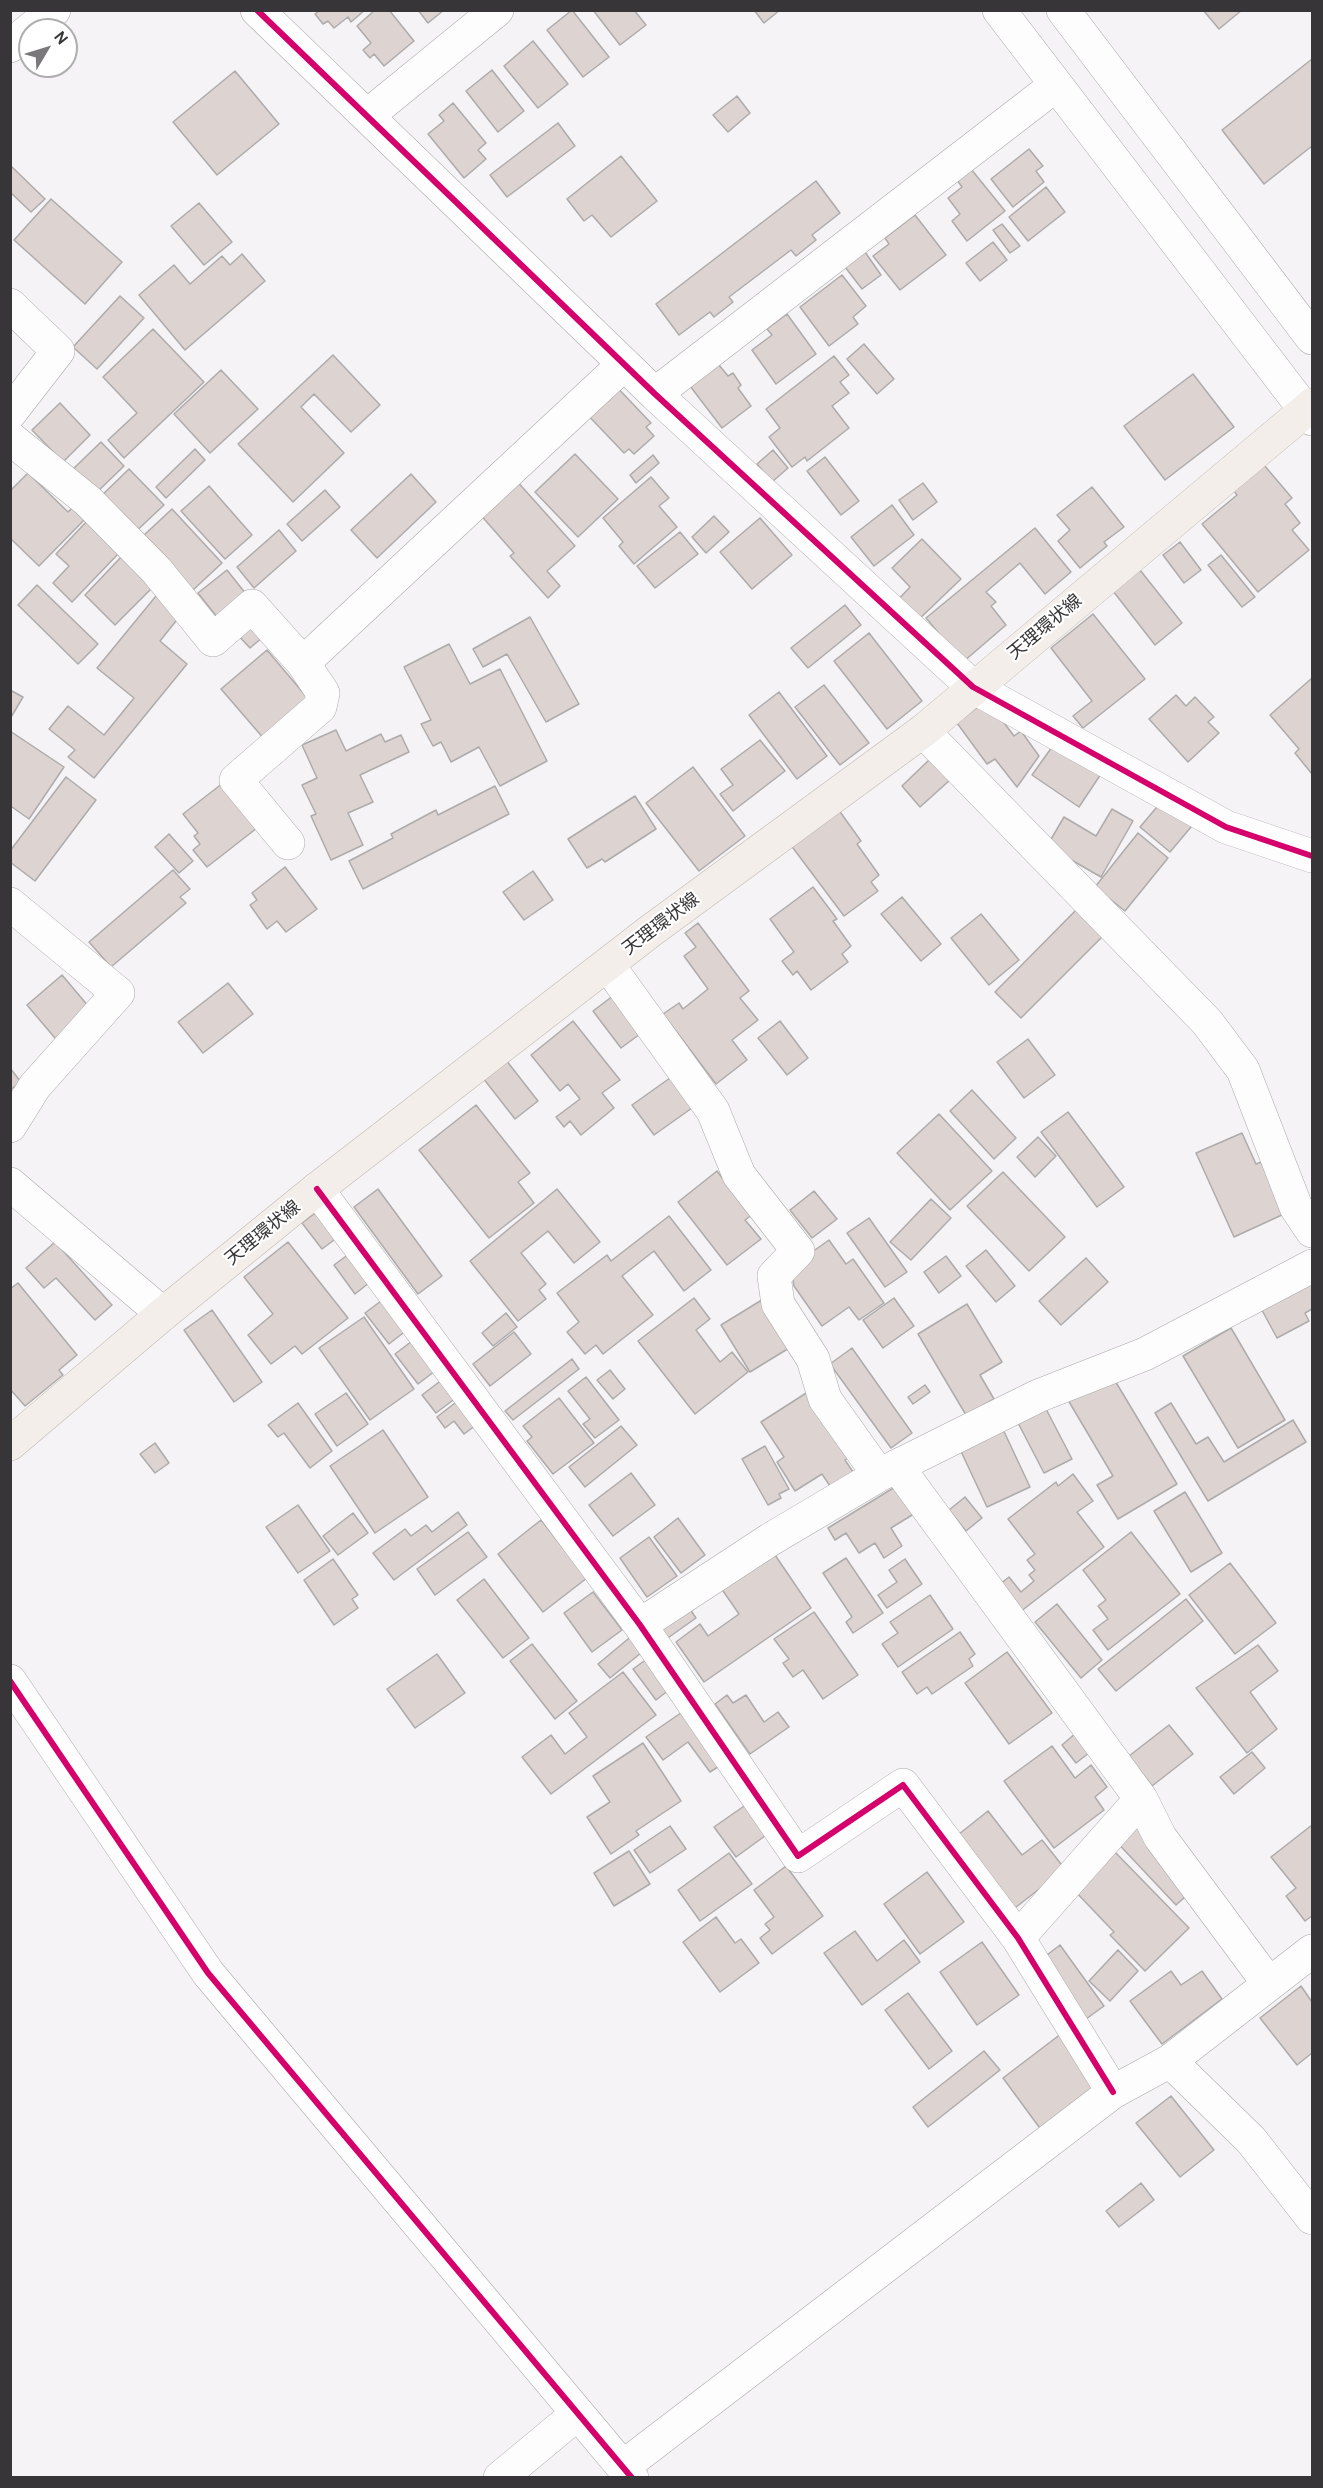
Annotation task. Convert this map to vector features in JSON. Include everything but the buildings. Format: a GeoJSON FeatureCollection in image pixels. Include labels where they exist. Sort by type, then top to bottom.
{"type":"FeatureCollection","features":[{"type":"Feature","properties":{"kind":"main road","name":"天理環状線"},"geometry":{"type":"LineString","coordinates":[[10,1444],[163,1314],[317,1189],[608,965],[923,730],[1310,412]]}},
{"type":"Feature","properties":{"kind":"street"},"geometry":{"type":"LineString","coordinates":[[10,46],[54,10]]}},
{"type":"Feature","properties":{"kind":"street"},"geometry":{"type":"LineString","coordinates":[[256,10],[655,394],[973,687],[1226,827],[1312,856]]}},
{"type":"Feature","properties":{"kind":"street"},"geometry":{"type":"LineString","coordinates":[[367,116],[498,10]]}},
{"type":"Feature","properties":{"kind":"street"},"geometry":{"type":"LineString","coordinates":[[999,10],[1310,412]]}},
{"type":"Feature","properties":{"kind":"street"},"geometry":{"type":"LineString","coordinates":[[1063,10],[1312,338]]}},
{"type":"Feature","properties":{"kind":"street"},"geometry":{"type":"LineString","coordinates":[[655,394],[1056,85]]}},
{"type":"Feature","properties":{"kind":"street"},"geometry":{"type":"LineString","coordinates":[[10,305],[58,351],[10,413]]}},
{"type":"Feature","properties":{"kind":"street"},"geometry":{"type":"LineString","coordinates":[[303,663],[624,364]]}},
{"type":"Feature","properties":{"kind":"street"},"geometry":{"type":"LineString","coordinates":[[10,438],[88,501],[157,571],[213,640],[252,606],[303,663],[323,693],[320,707],[236,780],[288,843]]}},
{"type":"Feature","properties":{"kind":"street"},"geometry":{"type":"LineString","coordinates":[[923,730],[1207,1022],[1243,1070],[1296,1207],[1312,1231]]}},
{"type":"Feature","properties":{"kind":"street"},"geometry":{"type":"LineString","coordinates":[[10,904],[118,993],[35,1086],[10,1126]]}},
{"type":"Feature","properties":{"kind":"street"},"geometry":{"type":"LineString","coordinates":[[608,965],[713,1111],[739,1175],[798,1251],[774,1276],[778,1304],[813,1359],[825,1399],[888,1471],[1141,1799],[1160,1837],[1269,1984]]}},
{"type":"Feature","properties":{"kind":"street"},"geometry":{"type":"LineString","coordinates":[[10,1184],[163,1314]]}},
{"type":"Feature","properties":{"kind":"street"},"geometry":{"type":"LineString","coordinates":[[317,1189],[640,1625],[798,1856],[903,1785],[1018,1938],[1113,2092]]}},
{"type":"Feature","properties":{"kind":"street"},"geometry":{"type":"LineString","coordinates":[[640,1625],[771,1539],[888,1471],[1038,1396],[1145,1354],[1312,1266]]}},
{"type":"Feature","properties":{"kind":"street"},"geometry":{"type":"LineString","coordinates":[[10,1681],[208,1973],[628,2472],[1113,2092],[1170,2061],[1312,1951]]}},
{"type":"Feature","properties":{"kind":"street"},"geometry":{"type":"LineString","coordinates":[[1018,1938],[1141,1799]]}},
{"type":"Feature","properties":{"kind":"street"},"geometry":{"type":"LineString","coordinates":[[1170,2061],[1251,2140],[1312,2218]]}},
{"type":"Feature","properties":{"kind":"street"},"geometry":{"type":"LineString","coordinates":[[500,2478],[577,2414]]}},
{"type":"Feature","properties":{"kind":"cycle path"},"geometry":{"type":"LineString","coordinates":[[257,10],[655,394],[973,687],[1226,827],[1312,856]]}},
{"type":"Feature","properties":{"kind":"cycle path"},"geometry":{"type":"LineString","coordinates":[[317,1189],[640,1625],[798,1856],[903,1785],[1018,1938],[1113,2092]]}},
{"type":"Feature","properties":{"kind":"cycle path"},"geometry":{"type":"LineString","coordinates":[[10,1681],[208,1973],[632,2478]]}}]}
